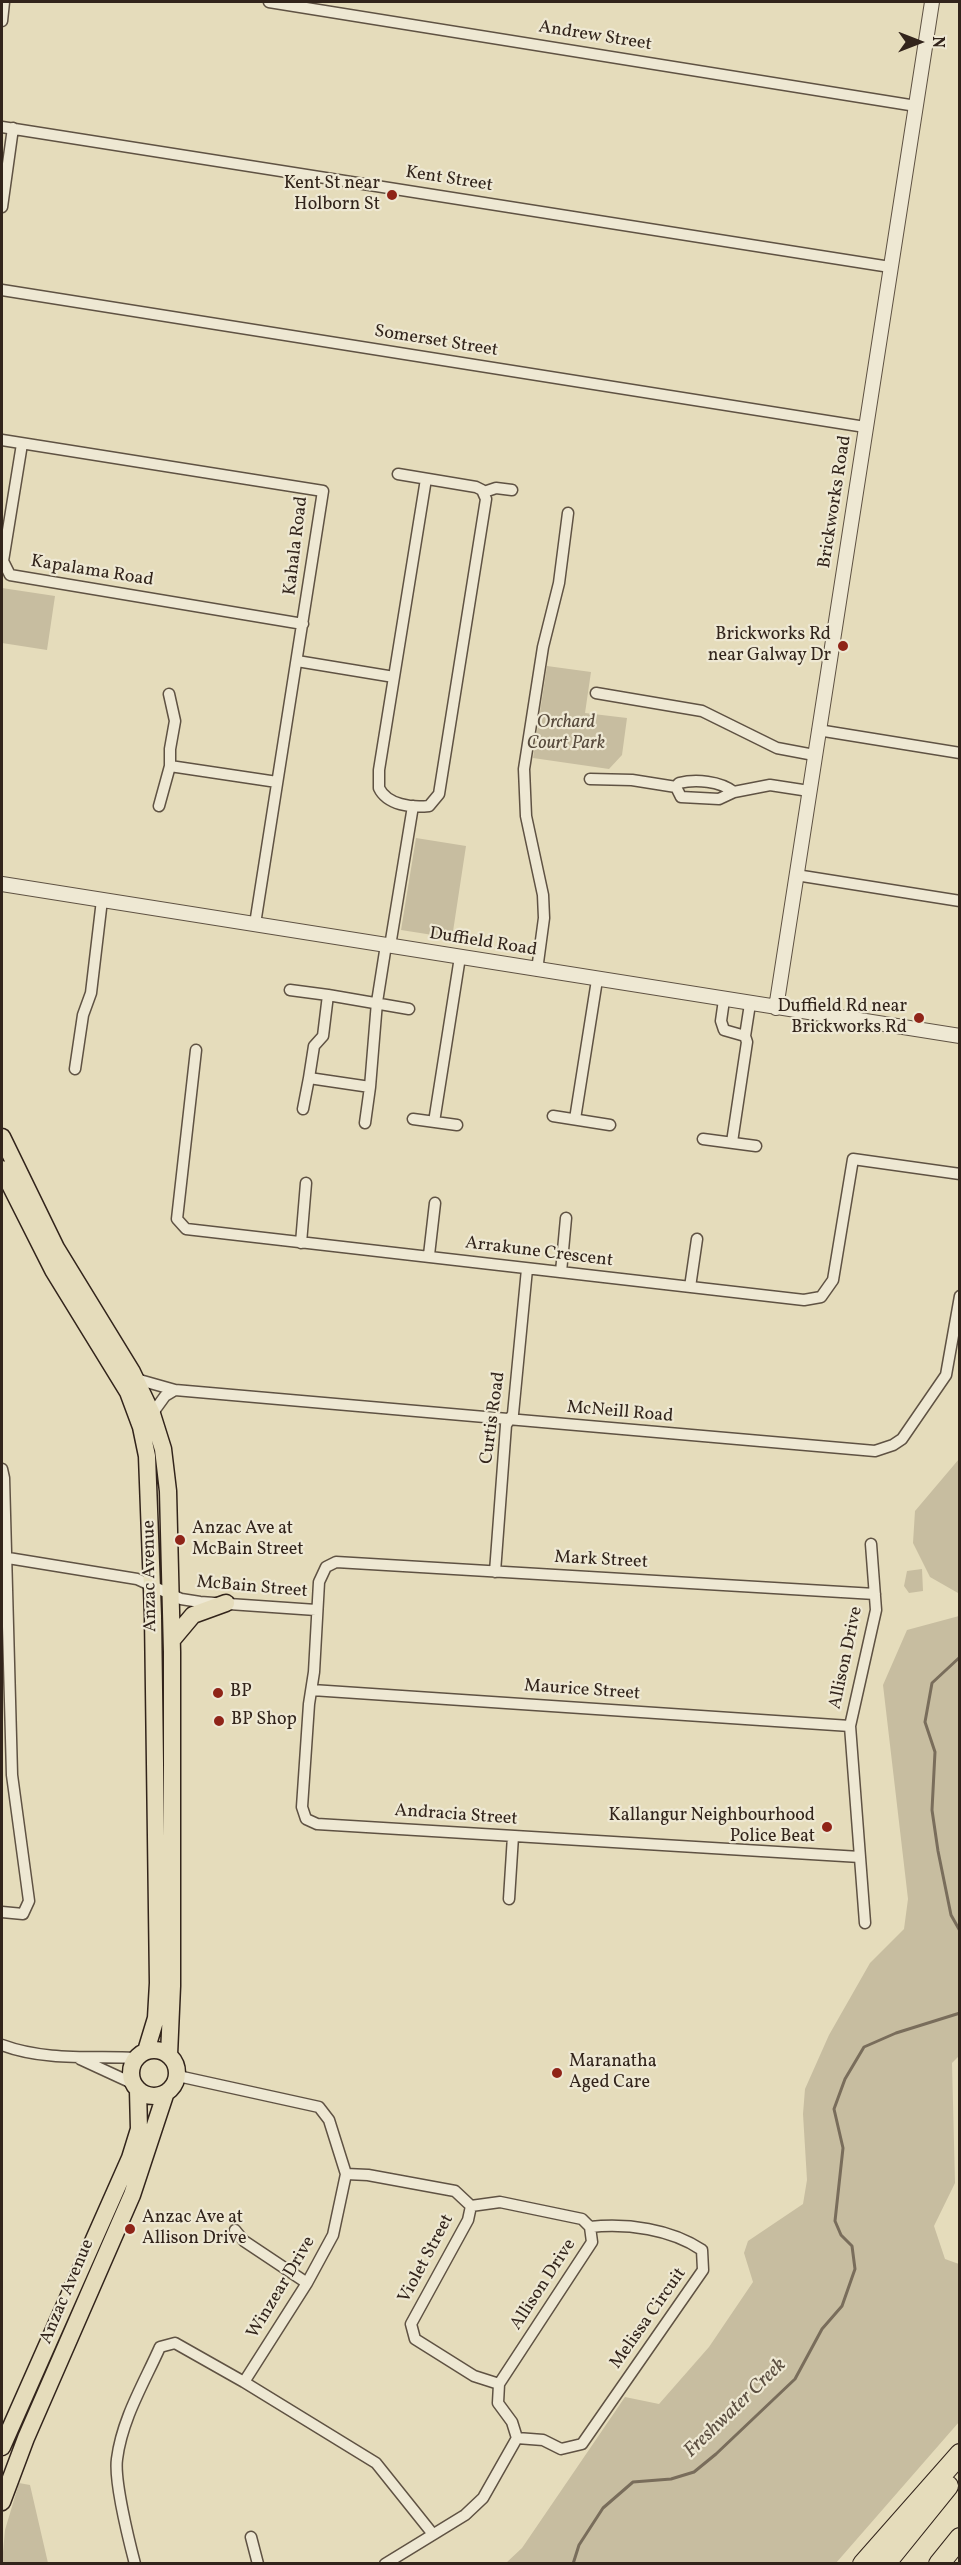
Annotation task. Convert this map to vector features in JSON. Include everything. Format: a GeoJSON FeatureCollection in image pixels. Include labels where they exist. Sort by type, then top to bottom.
{"type":"FeatureCollection","features":[{"type":"Feature","properties":{"kind":"highway","name":"Anzac Avenue"},"geometry":{"type":"LineString","coordinates":[[2,1137],[56,1248],[136,1379],[152,1414],[166,1468],[172,1640],[172,1986],[169,2055]]}},
{"type":"Feature","properties":{"kind":"highway","name":"Anzac Avenue"},"geometry":{"type":"LineString","coordinates":[[2,1169],[53,1270],[120,1377],[135,1409],[147,1456],[152,1585],[158,1998],[154,2028],[141,2055]]}},
{"type":"Feature","properties":{"kind":"highway"},"geometry":{"type":"LineString","coordinates":[[172,1640],[193,1615],[225,1603]]}},
{"type":"Feature","properties":{"kind":"highway"},"geometry":{"type":"LineString","coordinates":[[158,2050],[169,2055],[174,2061],[178,2076],[176,2084],[165,2095],[146,2096],[135,2087],[131,2074],[141,2055],[158,2050]]}},
{"type":"Feature","properties":{"kind":"highway","name":"Anzac Avenue"},"geometry":{"type":"LineString","coordinates":[[2,2447],[130,2158],[139,2128],[135,2087]]}},
{"type":"Feature","properties":{"kind":"highway","name":"Anzac Avenue"},"geometry":{"type":"LineString","coordinates":[[2,2502],[26,2438],[136,2186],[165,2095]]}},
{"type":"Feature","properties":{"kind":"highway"},"geometry":{"type":"LineString","coordinates":[[863,2564],[960,2454]]}},
{"type":"Feature","properties":{"kind":"highway"},"geometry":{"type":"LineString","coordinates":[[885,2564],[960,2472]]}},
{"type":"Feature","properties":{"kind":"highway"},"geometry":{"type":"LineString","coordinates":[[939,2564],[960,2538]]}},
{"type":"Feature","properties":{"kind":"street"},"geometry":{"type":"LineString","coordinates":[[2,21],[4,2]]}},
{"type":"Feature","properties":{"kind":"street","name":"Andrew Street"},"geometry":{"type":"LineString","coordinates":[[269,2],[916,106]]}},
{"type":"Feature","properties":{"kind":"street","name":"Brickworks Road"},"geometry":{"type":"LineString","coordinates":[[776,1008],[932,2]]}},
{"type":"Feature","properties":{"kind":"street","name":"Kent Street"},"geometry":{"type":"LineString","coordinates":[[2,127],[890,267]]}},
{"type":"Feature","properties":{"kind":"street"},"geometry":{"type":"LineString","coordinates":[[2,207],[13,129]]}},
{"type":"Feature","properties":{"kind":"street","name":"Somerset Street"},"geometry":{"type":"LineString","coordinates":[[2,290],[866,427]]}},
{"type":"Feature","properties":{"kind":"street","name":"Kahala Road"},"geometry":{"type":"LineString","coordinates":[[2,440],[323,491],[255,924]]}},
{"type":"Feature","properties":{"kind":"street","name":"Kapalama Road"},"geometry":{"type":"LineString","coordinates":[[22,444],[3,561],[10,575],[303,624]]}},
{"type":"Feature","properties":{"kind":"street"},"geometry":{"type":"LineString","coordinates":[[398,474],[476,487],[484,492]]}},
{"type":"Feature","properties":{"kind":"street"},"geometry":{"type":"LineString","coordinates":[[426,479],[378,783],[386,797],[413,806],[429,806],[439,794],[485,507],[484,492]]}},
{"type":"Feature","properties":{"kind":"street"},"geometry":{"type":"LineString","coordinates":[[484,492],[496,488],[512,490]]}},
{"type":"Feature","properties":{"kind":"street"},"geometry":{"type":"LineString","coordinates":[[537,970],[544,918],[543,896],[526,816],[524,769],[543,647],[559,583],[568,513]]}},
{"type":"Feature","properties":{"kind":"street"},"geometry":{"type":"LineString","coordinates":[[297,661],[394,677]]}},
{"type":"Feature","properties":{"kind":"street"},"geometry":{"type":"LineString","coordinates":[[596,693],[702,711],[777,748],[814,755]]}},
{"type":"Feature","properties":{"kind":"street"},"geometry":{"type":"LineString","coordinates":[[159,806],[176,767],[170,749],[175,722],[169,694]]}},
{"type":"Feature","properties":{"kind":"street"},"geometry":{"type":"LineString","coordinates":[[818,730],[960,753]]}},
{"type":"Feature","properties":{"kind":"street"},"geometry":{"type":"LineString","coordinates":[[176,767],[277,782]]}},
{"type":"Feature","properties":{"kind":"street"},"geometry":{"type":"LineString","coordinates":[[590,779],[632,780],[676,787],[684,782],[695,781],[723,784],[734,792]]}},
{"type":"Feature","properties":{"kind":"street"},"geometry":{"type":"LineString","coordinates":[[676,787],[678,794],[686,798],[719,799],[734,792],[770,785],[808,794]]}},
{"type":"Feature","properties":{"kind":"street"},"geometry":{"type":"LineString","coordinates":[[365,1123],[377,1002],[413,806]]}},
{"type":"Feature","properties":{"kind":"street"},"geometry":{"type":"LineString","coordinates":[[796,875],[960,901]]}},
{"type":"Feature","properties":{"kind":"street","name":"Duffield Road"},"geometry":{"type":"LineString","coordinates":[[2,884],[960,1036]]}},
{"type":"Feature","properties":{"kind":"street"},"geometry":{"type":"LineString","coordinates":[[75,1069],[83,1015],[91,993],[102,900]]}},
{"type":"Feature","properties":{"kind":"street"},"geometry":{"type":"LineString","coordinates":[[434,1122],[460,957]]}},
{"type":"Feature","properties":{"kind":"street"},"geometry":{"type":"LineString","coordinates":[[575,1119],[597,980]]}},
{"type":"Feature","properties":{"kind":"street"},"geometry":{"type":"LineString","coordinates":[[290,990],[377,1002],[409,1009]]}},
{"type":"Feature","properties":{"kind":"street"},"geometry":{"type":"LineString","coordinates":[[303,1109],[314,1046],[323,1036],[328,995]]}},
{"type":"Feature","properties":{"kind":"street"},"geometry":{"type":"LineString","coordinates":[[724,1000],[721,1021],[724,1030],[745,1036]]}},
{"type":"Feature","properties":{"kind":"street"},"geometry":{"type":"LineString","coordinates":[[732,1142],[747,1042],[745,1036],[750,1004]]}},
{"type":"Feature","properties":{"kind":"street","name":"Arrakune Crescent"},"geometry":{"type":"LineString","coordinates":[[196,1050],[177,1219],[186,1229],[429,1255],[527,1269],[804,1300],[820,1297],[833,1280],[853,1159],[960,1173]]}},
{"type":"Feature","properties":{"kind":"street"},"geometry":{"type":"LineString","coordinates":[[309,1078],[370,1087]]}},
{"type":"Feature","properties":{"kind":"street"},"geometry":{"type":"LineString","coordinates":[[554,1116],[610,1125]]}},
{"type":"Feature","properties":{"kind":"street"},"geometry":{"type":"LineString","coordinates":[[413,1119],[457,1125]]}},
{"type":"Feature","properties":{"kind":"street"},"geometry":{"type":"LineString","coordinates":[[703,1139],[756,1146]]}},
{"type":"Feature","properties":{"kind":"street"},"geometry":{"type":"LineString","coordinates":[[301,1243],[306,1183]]}},
{"type":"Feature","properties":{"kind":"street"},"geometry":{"type":"LineString","coordinates":[[429,1255],[435,1203]]}},
{"type":"Feature","properties":{"kind":"street"},"geometry":{"type":"LineString","coordinates":[[561,1272],[566,1218]]}},
{"type":"Feature","properties":{"kind":"street"},"geometry":{"type":"LineString","coordinates":[[690,1287],[697,1239]]}},
{"type":"Feature","properties":{"kind":"street","name":"Curtis Road"},"geometry":{"type":"LineString","coordinates":[[495,1572],[506,1425],[513,1414],[527,1269]]}},
{"type":"Feature","properties":{"kind":"street","name":"McNeill Road"},"geometry":{"type":"LineString","coordinates":[[136,1379],[175,1390],[866,1451],[884,1449],[902,1439],[946,1375],[960,1296]]}},
{"type":"Feature","properties":{"kind":"street"},"geometry":{"type":"LineString","coordinates":[[152,1414],[162,1399],[175,1390]]}},
{"type":"Feature","properties":{"kind":"street"},"geometry":{"type":"LineString","coordinates":[[2,1468],[4,1478],[5,1699],[28,1901],[23,1914],[2,1912]]}},
{"type":"Feature","properties":{"kind":"street","name":"Allison Drive"},"geometry":{"type":"LineString","coordinates":[[866,1923],[850,1726],[874,1623],[875,1594],[871,1544]]}},
{"type":"Feature","properties":{"kind":"street","name":"McBain Street"},"geometry":{"type":"LineString","coordinates":[[4,1558],[137,1579],[171,1595],[200,1602],[316,1610]]}},
{"type":"Feature","properties":{"kind":"street","name":"Mark Street"},"geometry":{"type":"LineString","coordinates":[[326,1567],[346,1561],[875,1594]]}},
{"type":"Feature","properties":{"kind":"street","name":"Andracia Street"},"geometry":{"type":"LineString","coordinates":[[326,1567],[318,1582],[302,1807],[306,1819],[317,1824],[860,1857]]}},
{"type":"Feature","properties":{"kind":"street","name":"Maurice Street"},"geometry":{"type":"LineString","coordinates":[[312,1690],[850,1726]]}},
{"type":"Feature","properties":{"kind":"street"},"geometry":{"type":"LineString","coordinates":[[509,1899],[513,1836]]}},
{"type":"Feature","properties":{"kind":"street"},"geometry":{"type":"LineString","coordinates":[[2,2046],[80,2059],[141,2055]]}},
{"type":"Feature","properties":{"kind":"street"},"geometry":{"type":"LineString","coordinates":[[80,2059],[135,2087]]}},
{"type":"Feature","properties":{"kind":"street","name":"Winzear Drive"},"geometry":{"type":"LineString","coordinates":[[178,2076],[319,2107],[329,2120],[346,2174],[333,2235],[307,2283],[244,2382]]}},
{"type":"Feature","properties":{"kind":"street"},"geometry":{"type":"LineString","coordinates":[[346,2174],[368,2175],[454,2191],[471,2206]]}},
{"type":"Feature","properties":{"kind":"street","name":"Allison Drive"},"geometry":{"type":"LineString","coordinates":[[471,2206],[500,2202],[582,2218],[590,2227],[592,2242],[499,2384]]}},
{"type":"Feature","properties":{"kind":"street","name":"Violet Street"},"geometry":{"type":"LineString","coordinates":[[471,2206],[468,2220],[411,2324],[415,2340],[474,2376],[499,2384]]}},
{"type":"Feature","properties":{"kind":"street","name":"Melissa Circuit"},"geometry":{"type":"LineString","coordinates":[[518,2438],[543,2440],[561,2449],[582,2444],[704,2270],[702,2250],[683,2238],[615,2224],[590,2227]]}},
{"type":"Feature","properties":{"kind":"street"},"geometry":{"type":"LineString","coordinates":[[235,2230],[244,2241],[307,2283]]}},
{"type":"Feature","properties":{"kind":"street"},"geometry":{"type":"LineString","coordinates":[[135,2564],[116,2462],[123,2429],[160,2347],[175,2343],[244,2382],[376,2463],[432,2534]]}},
{"type":"Feature","properties":{"kind":"street"},"geometry":{"type":"LineString","coordinates":[[385,2564],[465,2515],[483,2498],[518,2438],[512,2422],[498,2403],[499,2384]]}},
{"type":"Feature","properties":{"kind":"street"},"geometry":{"type":"LineString","coordinates":[[251,2537],[258,2564]]}},
{"type":"Feature","properties":{"kind":"green space"},"geometry":{"type":"Polygon","coordinates":[[[2,588],[55,596],[47,650],[2,643],[2,588]]]}},
{"type":"Feature","properties":{"kind":"green space","name":"Orchard Court Park"},"geometry":{"type":"Polygon","coordinates":[[[547,666],[591,672],[585,713],[627,718],[622,755],[609,769],[533,758],[547,666]]]}},
{"type":"Feature","properties":{"kind":"green space"},"geometry":{"type":"Polygon","coordinates":[[[416,838],[466,846],[452,938],[401,930],[416,838]]]}},
{"type":"Feature","properties":{"kind":"green space"},"geometry":{"type":"Polygon","coordinates":[[[959,1459],[959,1604],[958,1593],[930,1577],[913,1543],[915,1511],[959,1459]]]}},
{"type":"Feature","properties":{"kind":"green space"},"geometry":{"type":"Polygon","coordinates":[[[922,1569],[923,1591],[909,1593],[904,1586],[907,1571],[922,1569]]]}},
{"type":"Feature","properties":{"kind":"green space"},"geometry":{"type":"Polygon","coordinates":[[[959,1616],[960,2055],[952,2063],[955,2183],[934,2226],[945,2259],[959,2264],[959,2422],[836,2563],[506,2563],[522,2548],[625,2397],[659,2404],[709,2347],[753,2282],[744,2253],[748,2241],[803,2204],[807,2180],[803,2114],[805,2089],[829,2035],[870,1963],[904,1929],[908,1899],[883,1685],[907,1630],[959,1616]]]}},
{"type":"Feature","properties":{"kind":"green space"},"geometry":{"type":"Polygon","coordinates":[[[19,2483],[30,2485],[48,2563],[2,2563],[5,2530],[19,2483]]]}},
{"type":"Feature","properties":{"kind":"waterway","name":"Freshwater Creek"},"geometry":{"type":"LineString","coordinates":[[960,1657],[932,1683],[925,1722],[935,1752],[932,1810],[938,1851],[951,1915],[960,1931]]}},
{"type":"Feature","properties":{"kind":"waterway","name":"Freshwater Creek"},"geometry":{"type":"LineString","coordinates":[[573,2564],[579,2545],[603,2508],[633,2482],[671,2479],[694,2472],[795,2379],[822,2329],[842,2306],[855,2269],[852,2246],[841,2235],[835,2221],[843,2148],[834,2109],[845,2079],[864,2047],[896,2033],[960,2013]]}},
{"type":"Feature","properties":{"kind":"place","name":"Kent St near Holborn St"},"geometry":{"type":"Point","coordinates":[392,195]}},
{"type":"Feature","properties":{"kind":"place","name":"Brickworks Rd near Galway Dr"},"geometry":{"type":"Point","coordinates":[843,646]}},
{"type":"Feature","properties":{"kind":"place","name":"Duffield Rd near Brickworks Rd"},"geometry":{"type":"Point","coordinates":[919,1018]}},
{"type":"Feature","properties":{"kind":"place","name":"Anzac Ave at McBain Street"},"geometry":{"type":"Point","coordinates":[180,1540]}},
{"type":"Feature","properties":{"kind":"place","name":"BP"},"geometry":{"type":"Point","coordinates":[218,1693]}},
{"type":"Feature","properties":{"kind":"place","name":"BP Shop"},"geometry":{"type":"Point","coordinates":[219,1721]}},
{"type":"Feature","properties":{"kind":"place","name":"Kallangur Neighbourhood Police Beat"},"geometry":{"type":"Point","coordinates":[827,1827]}},
{"type":"Feature","properties":{"kind":"place","name":"Maranatha Aged Care"},"geometry":{"type":"Point","coordinates":[557,2073]}},
{"type":"Feature","properties":{"kind":"place","name":"Anzac Ave at Allison Drive"},"geometry":{"type":"Point","coordinates":[130,2229]}}]}
